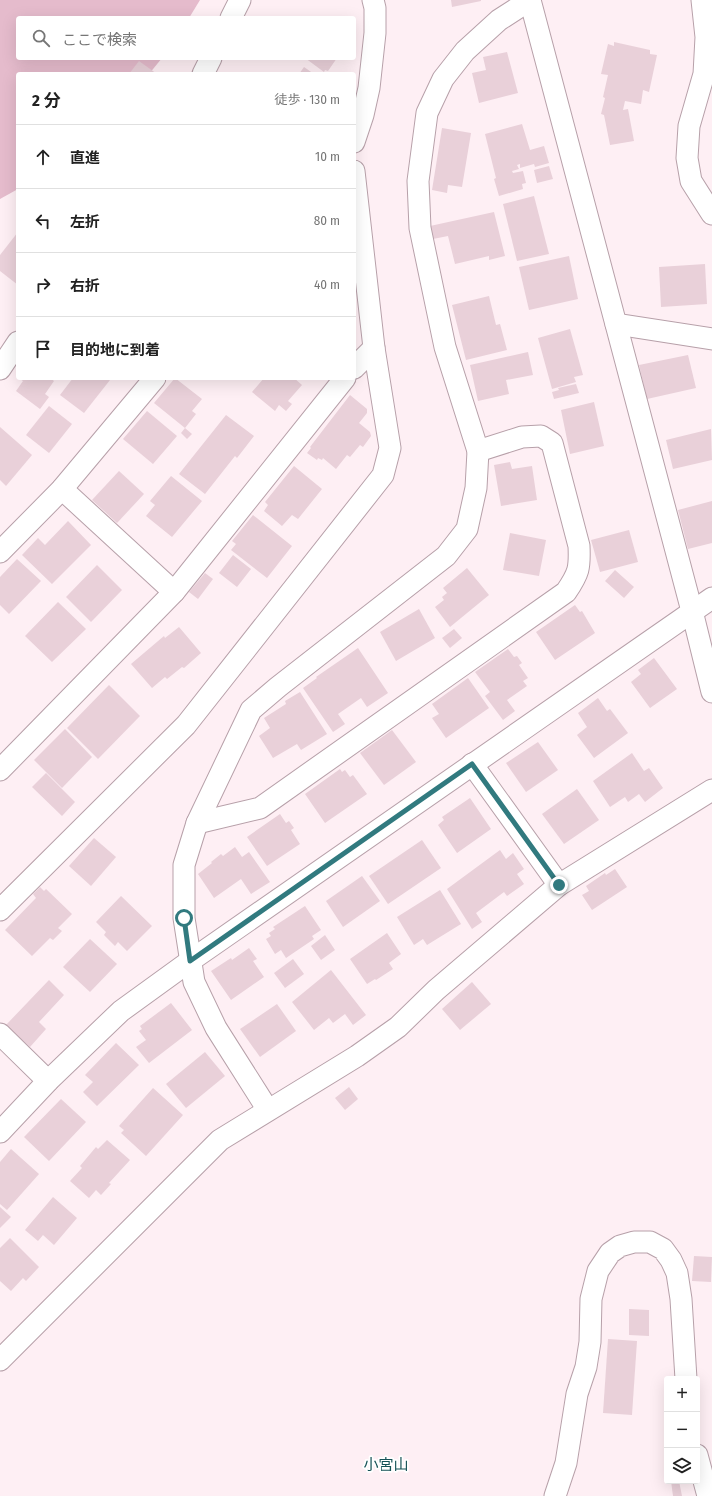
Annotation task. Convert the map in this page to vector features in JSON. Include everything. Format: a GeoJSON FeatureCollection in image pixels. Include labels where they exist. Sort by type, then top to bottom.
{"type":"FeatureCollection","features":[{"type":"Feature","properties":{"kind":"street"},"geometry":{"type":"LineString","coordinates":[[232,16],[240,0]]}},
{"type":"Feature","properties":{"kind":"street"},"geometry":{"type":"LineString","coordinates":[[356,136],[363,115],[368,88],[375,33],[375,8],[373,0]]}},
{"type":"Feature","properties":{"kind":"street"},"geometry":{"type":"LineString","coordinates":[[268,1110],[216,1028],[194,982],[184,918],[184,865],[197,823],[251,710],[278,687],[446,556],[467,529],[476,488],[478,451],[445,347],[420,228],[418,181],[427,113],[443,79],[465,51],[499,20],[530,0],[692,611],[712,692]]}},
{"type":"Feature","properties":{"kind":"street"},"geometry":{"type":"LineString","coordinates":[[702,0],[706,37],[704,74],[689,126],[687,158],[691,181],[712,214]]}},
{"type":"Feature","properties":{"kind":"street"},"geometry":{"type":"LineString","coordinates":[[204,72],[210,60]]}},
{"type":"Feature","properties":{"kind":"street"},"geometry":{"type":"LineString","coordinates":[[0,910],[186,725],[382,475],[390,448],[374,348],[356,189]]}},
{"type":"Feature","properties":{"kind":"street"},"geometry":{"type":"LineString","coordinates":[[616,324],[712,339]]}},
{"type":"Feature","properties":{"kind":"street"},"geometry":{"type":"LineString","coordinates":[[0,369],[16,345]]}},
{"type":"Feature","properties":{"kind":"street"},"geometry":{"type":"LineString","coordinates":[[356,366],[374,348]]}},
{"type":"Feature","properties":{"kind":"street"},"geometry":{"type":"LineString","coordinates":[[0,552],[62,489],[153,380]]}},
{"type":"Feature","properties":{"kind":"street"},"geometry":{"type":"LineString","coordinates":[[0,770],[174,592],[343,380]]}},
{"type":"Feature","properties":{"kind":"street"},"geometry":{"type":"LineString","coordinates":[[197,823],[260,808],[566,592],[577,576],[580,561],[579,546],[552,443],[541,436],[522,437],[478,451]]}},
{"type":"Feature","properties":{"kind":"street"},"geometry":{"type":"LineString","coordinates":[[62,489],[174,592]]}},
{"type":"Feature","properties":{"kind":"street"},"geometry":{"type":"LineString","coordinates":[[0,1132],[48,1081],[121,1011],[190,961],[712,598]]}},
{"type":"Feature","properties":{"kind":"street"},"geometry":{"type":"LineString","coordinates":[[472,764],[559,885]]}},
{"type":"Feature","properties":{"kind":"street"},"geometry":{"type":"LineString","coordinates":[[0,1360],[220,1140],[357,1056],[398,1027],[436,990],[559,885],[712,790]]}},
{"type":"Feature","properties":{"kind":"street"},"geometry":{"type":"LineString","coordinates":[[0,1034],[48,1081]]}},
{"type":"Feature","properties":{"kind":"street"},"geometry":{"type":"LineString","coordinates":[[555,1496],[566,1463],[577,1394],[586,1367],[590,1342],[591,1299],[598,1271],[610,1253],[620,1246],[634,1242],[650,1242],[663,1249],[671,1260],[677,1273],[681,1299],[686,1376]]}},
{"type":"Feature","properties":{"kind":"street"},"geometry":{"type":"LineString","coordinates":[[700,1466],[708,1496]]}},
{"type":"Feature","properties":{"kind":"shaded area"},"geometry":{"type":"Polygon","coordinates":[[[0,0],[200,0],[190,16],[16,16],[16,60],[160,60],[151,72],[16,72],[16,190],[0,199],[0,0]]]}},
{"type":"Feature","properties":{"kind":"building"},"geometry":{"type":"Polygon","coordinates":[[[451,0],[481,0],[481,1],[452,7],[451,0]]]}},
{"type":"Feature","properties":{"kind":"building"},"geometry":{"type":"Polygon","coordinates":[[[614,42],[650,50],[650,54],[657,55],[649,92],[643,90],[641,104],[625,101],[623,110],[628,109],[634,141],[610,145],[604,115],[601,114],[608,75],[601,74],[608,44],[614,46],[614,42]]]}},
{"type":"Feature","properties":{"kind":"building"},"geometry":{"type":"Polygon","coordinates":[[[507,52],[518,93],[479,103],[472,73],[486,70],[483,57],[507,52]]]}},
{"type":"Feature","properties":{"kind":"building"},"geometry":{"type":"Polygon","coordinates":[[[308,60],[336,60],[328,71],[325,70],[324,72],[308,60]]]}},
{"type":"Feature","properties":{"kind":"building"},"geometry":{"type":"Polygon","coordinates":[[[139,61],[154,72],[131,72],[139,61]]]}},
{"type":"Feature","properties":{"kind":"building"},"geometry":{"type":"Polygon","coordinates":[[[304,67],[311,72],[300,72],[304,67]]]}},
{"type":"Feature","properties":{"kind":"building"},"geometry":{"type":"Polygon","coordinates":[[[522,124],[530,150],[544,146],[549,163],[535,167],[534,164],[520,168],[520,164],[517,165],[519,169],[512,171],[513,173],[523,171],[526,183],[522,184],[523,189],[499,196],[485,134],[522,124]]]}},
{"type":"Feature","properties":{"kind":"building"},"geometry":{"type":"Polygon","coordinates":[[[442,128],[471,133],[462,187],[448,185],[447,193],[432,190],[442,128]]]}},
{"type":"Feature","properties":{"kind":"building"},"geometry":{"type":"Polygon","coordinates":[[[549,166],[553,179],[537,183],[534,170],[549,166]]]}},
{"type":"Feature","properties":{"kind":"building"},"geometry":{"type":"Polygon","coordinates":[[[534,196],[549,254],[517,261],[503,204],[534,196]]]}},
{"type":"Feature","properties":{"kind":"building"},"geometry":{"type":"Polygon","coordinates":[[[494,212],[505,256],[489,260],[489,256],[455,264],[448,236],[433,239],[430,226],[494,212]]]}},
{"type":"Feature","properties":{"kind":"building"},"geometry":{"type":"Polygon","coordinates":[[[16,235],[16,283],[0,271],[0,255],[16,235]]]}},
{"type":"Feature","properties":{"kind":"building"},"geometry":{"type":"Polygon","coordinates":[[[569,256],[578,299],[529,310],[519,267],[569,256]]]}},
{"type":"Feature","properties":{"kind":"building"},"geometry":{"type":"Polygon","coordinates":[[[705,264],[707,304],[661,307],[659,267],[705,264]]]}},
{"type":"Feature","properties":{"kind":"building"},"geometry":{"type":"Polygon","coordinates":[[[489,296],[496,325],[500,324],[507,350],[466,360],[452,305],[489,296]]]}},
{"type":"Feature","properties":{"kind":"building"},"geometry":{"type":"Polygon","coordinates":[[[570,329],[583,375],[574,377],[576,382],[552,389],[538,338],[570,329]]]}},
{"type":"Feature","properties":{"kind":"building"},"geometry":{"type":"Polygon","coordinates":[[[528,352],[533,375],[506,380],[509,394],[478,401],[470,365],[528,352]]]}},
{"type":"Feature","properties":{"kind":"building"},"geometry":{"type":"Polygon","coordinates":[[[688,355],[696,388],[647,399],[639,365],[688,355]]]}},
{"type":"Feature","properties":{"kind":"building"},"geometry":{"type":"Polygon","coordinates":[[[22,380],[54,381],[45,394],[49,397],[40,409],[16,391],[23,381],[22,380]]]}},
{"type":"Feature","properties":{"kind":"building"},"geometry":{"type":"Polygon","coordinates":[[[71,380],[110,380],[84,413],[60,395],[71,380]]]}},
{"type":"Feature","properties":{"kind":"building"},"geometry":{"type":"Polygon","coordinates":[[[173,380],[178,380],[202,399],[192,411],[196,414],[185,428],[154,403],[173,380]]]}},
{"type":"Feature","properties":{"kind":"building"},"geometry":{"type":"Polygon","coordinates":[[[262,380],[296,380],[302,385],[288,401],[292,404],[286,411],[279,405],[275,411],[252,392],[262,380]]]}},
{"type":"Feature","properties":{"kind":"building"},"geometry":{"type":"Polygon","coordinates":[[[576,384],[579,393],[554,399],[552,392],[559,390],[558,388],[576,384]]]}},
{"type":"Feature","properties":{"kind":"building"},"geometry":{"type":"Polygon","coordinates":[[[350,395],[367,409],[367,413],[359,423],[370,432],[371,436],[363,447],[360,445],[350,457],[347,455],[336,469],[323,458],[322,460],[318,458],[317,460],[307,453],[350,395]]]}},
{"type":"Feature","properties":{"kind":"building"},"geometry":{"type":"Polygon","coordinates":[[[594,402],[604,446],[570,454],[561,410],[594,402]]]}},
{"type":"Feature","properties":{"kind":"building"},"geometry":{"type":"Polygon","coordinates":[[[49,406],[72,424],[49,453],[26,435],[49,406]]]}},
{"type":"Feature","properties":{"kind":"building"},"geometry":{"type":"Polygon","coordinates":[[[147,411],[177,436],[153,464],[123,439],[147,411]]]}},
{"type":"Feature","properties":{"kind":"building"},"geometry":{"type":"Polygon","coordinates":[[[226,415],[254,436],[237,458],[235,456],[205,494],[179,474],[226,415]]]}},
{"type":"Feature","properties":{"kind":"building"},"geometry":{"type":"Polygon","coordinates":[[[0,427],[32,455],[6,486],[0,480],[0,427]]]}},
{"type":"Feature","properties":{"kind":"building"},"geometry":{"type":"Polygon","coordinates":[[[185,428],[192,434],[187,439],[181,433],[185,428]]]}},
{"type":"Feature","properties":{"kind":"building"},"geometry":{"type":"Polygon","coordinates":[[[711,429],[712,460],[673,469],[666,440],[711,429]]]}},
{"type":"Feature","properties":{"kind":"building"},"geometry":{"type":"Polygon","coordinates":[[[510,462],[512,469],[532,466],[537,500],[501,506],[494,465],[510,462]]]}},
{"type":"Feature","properties":{"kind":"building"},"geometry":{"type":"Polygon","coordinates":[[[294,466],[322,489],[298,519],[292,515],[282,526],[264,511],[268,505],[265,502],[294,466]]]}},
{"type":"Feature","properties":{"kind":"building"},"geometry":{"type":"Polygon","coordinates":[[[119,471],[144,494],[117,523],[92,500],[119,471]]]}},
{"type":"Feature","properties":{"kind":"building"},"geometry":{"type":"Polygon","coordinates":[[[171,476],[202,501],[172,537],[146,516],[155,505],[150,501],[171,476]]]}},
{"type":"Feature","properties":{"kind":"building"},"geometry":{"type":"Polygon","coordinates":[[[712,501],[712,543],[688,549],[678,510],[712,501]]]}},
{"type":"Feature","properties":{"kind":"building"},"geometry":{"type":"Polygon","coordinates":[[[253,515],[292,546],[267,578],[231,550],[236,544],[232,541],[253,515]]]}},
{"type":"Feature","properties":{"kind":"building"},"geometry":{"type":"Polygon","coordinates":[[[68,521],[91,545],[52,584],[22,555],[38,538],[45,545],[68,521]]]}},
{"type":"Feature","properties":{"kind":"building"},"geometry":{"type":"Polygon","coordinates":[[[629,530],[638,562],[600,572],[591,540],[629,530]]]}},
{"type":"Feature","properties":{"kind":"building"},"geometry":{"type":"Polygon","coordinates":[[[510,533],[546,540],[539,576],[503,570],[510,533]]]}},
{"type":"Feature","properties":{"kind":"building"},"geometry":{"type":"Polygon","coordinates":[[[233,555],[251,569],[237,587],[219,573],[233,555]]]}},
{"type":"Feature","properties":{"kind":"building"},"geometry":{"type":"Polygon","coordinates":[[[17,559],[41,581],[9,614],[0,605],[0,577],[17,559]]]}},
{"type":"Feature","properties":{"kind":"building"},"geometry":{"type":"Polygon","coordinates":[[[97,565],[122,590],[91,622],[66,597],[97,565]]]}},
{"type":"Feature","properties":{"kind":"building"},"geometry":{"type":"Polygon","coordinates":[[[467,568],[489,595],[450,627],[435,607],[444,600],[442,597],[447,593],[443,588],[467,568]]]}},
{"type":"Feature","properties":{"kind":"building"},"geometry":{"type":"Polygon","coordinates":[[[615,570],[634,587],[624,598],[605,581],[615,570]]]}},
{"type":"Feature","properties":{"kind":"building"},"geometry":{"type":"Polygon","coordinates":[[[205,573],[213,579],[198,599],[189,592],[205,573]]]}},
{"type":"Feature","properties":{"kind":"building"},"geometry":{"type":"Polygon","coordinates":[[[58,602],[86,629],[52,662],[25,636],[58,602]]]}},
{"type":"Feature","properties":{"kind":"building"},"geometry":{"type":"Polygon","coordinates":[[[575,605],[580,612],[582,611],[595,633],[555,660],[536,632],[575,605]]]}},
{"type":"Feature","properties":{"kind":"building"},"geometry":{"type":"Polygon","coordinates":[[[419,609],[435,638],[396,661],[380,632],[419,609]]]}},
{"type":"Feature","properties":{"kind":"building"},"geometry":{"type":"Polygon","coordinates":[[[179,627],[201,653],[184,668],[182,667],[167,679],[165,677],[152,688],[131,664],[164,636],[165,638],[179,627]]]}},
{"type":"Feature","properties":{"kind":"building"},"geometry":{"type":"Polygon","coordinates":[[[454,629],[462,638],[450,648],[442,638],[454,629]]]}},
{"type":"Feature","properties":{"kind":"building"},"geometry":{"type":"Polygon","coordinates":[[[358,648],[388,693],[367,707],[361,698],[338,714],[345,724],[333,732],[303,688],[317,678],[316,677],[358,648]]]}},
{"type":"Feature","properties":{"kind":"building"},"geometry":{"type":"Polygon","coordinates":[[[508,649],[514,657],[517,656],[522,663],[519,665],[528,678],[523,681],[527,686],[507,700],[515,711],[503,720],[485,696],[490,692],[475,672],[508,649]]]}},
{"type":"Feature","properties":{"kind":"building"},"geometry":{"type":"Polygon","coordinates":[[[654,658],[677,689],[650,708],[631,682],[641,674],[638,670],[654,658]]]}},
{"type":"Feature","properties":{"kind":"building"},"geometry":{"type":"Polygon","coordinates":[[[468,678],[489,708],[446,738],[432,718],[439,714],[432,704],[468,678]]]}},
{"type":"Feature","properties":{"kind":"building"},"geometry":{"type":"Polygon","coordinates":[[[109,685],[140,716],[98,759],[67,728],[109,685]]]}},
{"type":"Feature","properties":{"kind":"building"},"geometry":{"type":"Polygon","coordinates":[[[300,692],[327,734],[301,750],[297,744],[273,758],[259,736],[270,728],[264,718],[286,704],[285,701],[300,692]]]}},
{"type":"Feature","properties":{"kind":"building"},"geometry":{"type":"Polygon","coordinates":[[[598,698],[607,711],[610,709],[628,733],[594,758],[577,735],[587,727],[578,713],[598,698]]]}},
{"type":"Feature","properties":{"kind":"building"},"geometry":{"type":"Polygon","coordinates":[[[65,729],[92,757],[62,788],[34,760],[65,729]]]}},
{"type":"Feature","properties":{"kind":"building"},"geometry":{"type":"Polygon","coordinates":[[[392,730],[416,762],[384,785],[360,753],[392,730]]]}},
{"type":"Feature","properties":{"kind":"building"},"geometry":{"type":"Polygon","coordinates":[[[538,742],[558,770],[526,792],[506,763],[538,742]]]}},
{"type":"Feature","properties":{"kind":"building"},"geometry":{"type":"Polygon","coordinates":[[[632,753],[644,771],[649,768],[663,788],[645,802],[639,794],[628,802],[625,797],[610,807],[593,781],[632,753]]]}},
{"type":"Feature","properties":{"kind":"building"},"geometry":{"type":"Polygon","coordinates":[[[340,769],[342,772],[345,770],[350,777],[353,775],[367,794],[325,823],[305,794],[340,769]]]}},
{"type":"Feature","properties":{"kind":"building"},"geometry":{"type":"Polygon","coordinates":[[[46,773],[75,802],[62,816],[32,787],[46,773]]]}},
{"type":"Feature","properties":{"kind":"building"},"geometry":{"type":"Polygon","coordinates":[[[577,789],[599,820],[564,844],[542,814],[577,789]]]}},
{"type":"Feature","properties":{"kind":"building"},"geometry":{"type":"Polygon","coordinates":[[[470,798],[491,829],[457,853],[438,825],[444,820],[442,817],[470,798]]]}},
{"type":"Feature","properties":{"kind":"building"},"geometry":{"type":"Polygon","coordinates":[[[280,814],[286,823],[289,821],[294,828],[291,830],[300,844],[267,866],[247,837],[280,814]]]}},
{"type":"Feature","properties":{"kind":"building"},"geometry":{"type":"Polygon","coordinates":[[[94,838],[116,857],[91,886],[69,866],[94,838]]]}},
{"type":"Feature","properties":{"kind":"building"},"geometry":{"type":"Polygon","coordinates":[[[422,840],[441,868],[388,904],[369,876],[422,840]]]}},
{"type":"Feature","properties":{"kind":"building"},"geometry":{"type":"Polygon","coordinates":[[[235,847],[242,857],[249,852],[270,882],[251,894],[241,879],[214,898],[198,874],[221,854],[223,856],[235,847]]]}},
{"type":"Feature","properties":{"kind":"building"},"geometry":{"type":"Polygon","coordinates":[[[500,850],[506,859],[513,853],[524,869],[517,874],[524,884],[507,896],[504,892],[476,913],[482,922],[472,929],[447,889],[500,850]]]}},
{"type":"Feature","properties":{"kind":"building"},"geometry":{"type":"Polygon","coordinates":[[[615,869],[627,887],[592,910],[582,895],[589,891],[586,886],[605,873],[606,875],[615,869]]]}},
{"type":"Feature","properties":{"kind":"building"},"geometry":{"type":"Polygon","coordinates":[[[362,876],[380,901],[343,927],[326,901],[362,876]]]}},
{"type":"Feature","properties":{"kind":"building"},"geometry":{"type":"Polygon","coordinates":[[[40,887],[44,891],[46,889],[72,914],[58,928],[62,931],[53,940],[50,938],[32,956],[5,930],[36,898],[33,894],[40,887]]]}},
{"type":"Feature","properties":{"kind":"building"},"geometry":{"type":"Polygon","coordinates":[[[440,890],[461,924],[427,945],[423,939],[414,945],[397,917],[440,890]]]}},
{"type":"Feature","properties":{"kind":"building"},"geometry":{"type":"Polygon","coordinates":[[[121,896],[152,926],[127,951],[118,942],[115,946],[104,935],[106,932],[96,922],[121,896]]]}},
{"type":"Feature","properties":{"kind":"building"},"geometry":{"type":"Polygon","coordinates":[[[305,906],[321,930],[312,936],[314,939],[286,958],[281,950],[275,954],[266,939],[271,936],[269,933],[275,929],[273,927],[305,906]]]}},
{"type":"Feature","properties":{"kind":"building"},"geometry":{"type":"Polygon","coordinates":[[[387,933],[401,954],[389,963],[393,969],[367,984],[350,959],[387,933]]]}},
{"type":"Feature","properties":{"kind":"building"},"geometry":{"type":"Polygon","coordinates":[[[325,935],[335,950],[321,960],[311,946],[325,935]]]}},
{"type":"Feature","properties":{"kind":"building"},"geometry":{"type":"Polygon","coordinates":[[[90,939],[117,964],[90,992],[63,967],[90,939]]]}},
{"type":"Feature","properties":{"kind":"building"},"geometry":{"type":"Polygon","coordinates":[[[249,948],[257,959],[253,961],[264,977],[231,1000],[211,971],[231,958],[232,960],[249,948]]]}},
{"type":"Feature","properties":{"kind":"building"},"geometry":{"type":"Polygon","coordinates":[[[293,959],[304,974],[285,988],[274,973],[293,959]]]}},
{"type":"Feature","properties":{"kind":"building"},"geometry":{"type":"Polygon","coordinates":[[[331,970],[366,1015],[353,1025],[345,1014],[333,1023],[329,1018],[314,1030],[292,1002],[331,970]]]}},
{"type":"Feature","properties":{"kind":"building"},"geometry":{"type":"Polygon","coordinates":[[[49,980],[64,995],[39,1022],[46,1029],[30,1047],[6,1025],[49,980]]]}},
{"type":"Feature","properties":{"kind":"building"},"geometry":{"type":"Polygon","coordinates":[[[472,982],[491,1004],[460,1030],[442,1009],[472,982]]]}},
{"type":"Feature","properties":{"kind":"building"},"geometry":{"type":"Polygon","coordinates":[[[171,1003],[192,1030],[149,1063],[136,1047],[146,1040],[139,1031],[142,1029],[140,1026],[171,1003]]]}},
{"type":"Feature","properties":{"kind":"building"},"geometry":{"type":"Polygon","coordinates":[[[277,1004],[296,1031],[260,1057],[240,1029],[277,1004]]]}},
{"type":"Feature","properties":{"kind":"building"},"geometry":{"type":"Polygon","coordinates":[[[116,1043],[139,1065],[97,1106],[83,1092],[93,1082],[85,1075],[116,1043]]]}},
{"type":"Feature","properties":{"kind":"building"},"geometry":{"type":"Polygon","coordinates":[[[205,1052],[225,1076],[186,1108],[166,1084],[205,1052]]]}},
{"type":"Feature","properties":{"kind":"building"},"geometry":{"type":"Polygon","coordinates":[[[349,1087],[358,1099],[345,1110],[335,1098],[349,1087]]]}},
{"type":"Feature","properties":{"kind":"building"},"geometry":{"type":"Polygon","coordinates":[[[153,1088],[183,1115],[146,1156],[121,1133],[124,1130],[119,1126],[153,1088]]]}},
{"type":"Feature","properties":{"kind":"building"},"geometry":{"type":"Polygon","coordinates":[[[61,1099],[86,1122],[49,1161],[24,1137],[61,1099]]]}},
{"type":"Feature","properties":{"kind":"building"},"geometry":{"type":"Polygon","coordinates":[[[107,1140],[130,1160],[109,1183],[111,1184],[101,1195],[96,1190],[89,1198],[70,1181],[82,1168],[80,1166],[96,1147],[98,1149],[107,1140]]]}},
{"type":"Feature","properties":{"kind":"building"},"geometry":{"type":"Polygon","coordinates":[[[11,1149],[39,1174],[7,1210],[0,1204],[0,1162],[11,1149]]]}},
{"type":"Feature","properties":{"kind":"building"},"geometry":{"type":"Polygon","coordinates":[[[53,1197],[77,1218],[54,1245],[43,1235],[38,1241],[25,1230],[53,1197]]]}},
{"type":"Feature","properties":{"kind":"building"},"geometry":{"type":"Polygon","coordinates":[[[0,1207],[11,1217],[0,1228],[0,1207]]]}},
{"type":"Feature","properties":{"kind":"building"},"geometry":{"type":"Polygon","coordinates":[[[10,1238],[39,1267],[26,1281],[23,1278],[11,1291],[0,1281],[0,1248],[10,1238]]]}},
{"type":"Feature","properties":{"kind":"building"},"geometry":{"type":"Polygon","coordinates":[[[694,1256],[712,1257],[711,1282],[692,1281],[694,1256]]]}},
{"type":"Feature","properties":{"kind":"building"},"geometry":{"type":"Polygon","coordinates":[[[629,1309],[649,1310],[649,1336],[629,1335],[629,1309]]]}},
{"type":"Feature","properties":{"kind":"building"},"geometry":{"type":"Polygon","coordinates":[[[608,1339],[637,1341],[632,1415],[603,1413],[608,1339]]]}},
{"type":"Feature","properties":{"kind":"building"},"geometry":{"type":"Polygon","coordinates":[[[671,1484],[680,1484],[682,1496],[673,1496],[671,1484]]]}},
{"type":"Feature","properties":{"kind":"district","name":"小宮山"},"geometry":{"type":"Point","coordinates":[386,1465]}},
{"type":"Feature","properties":{"kind":"route"},"geometry":{"type":"LineString","coordinates":[[184,918],[190,961],[472,764],[559,885]]}}]}
